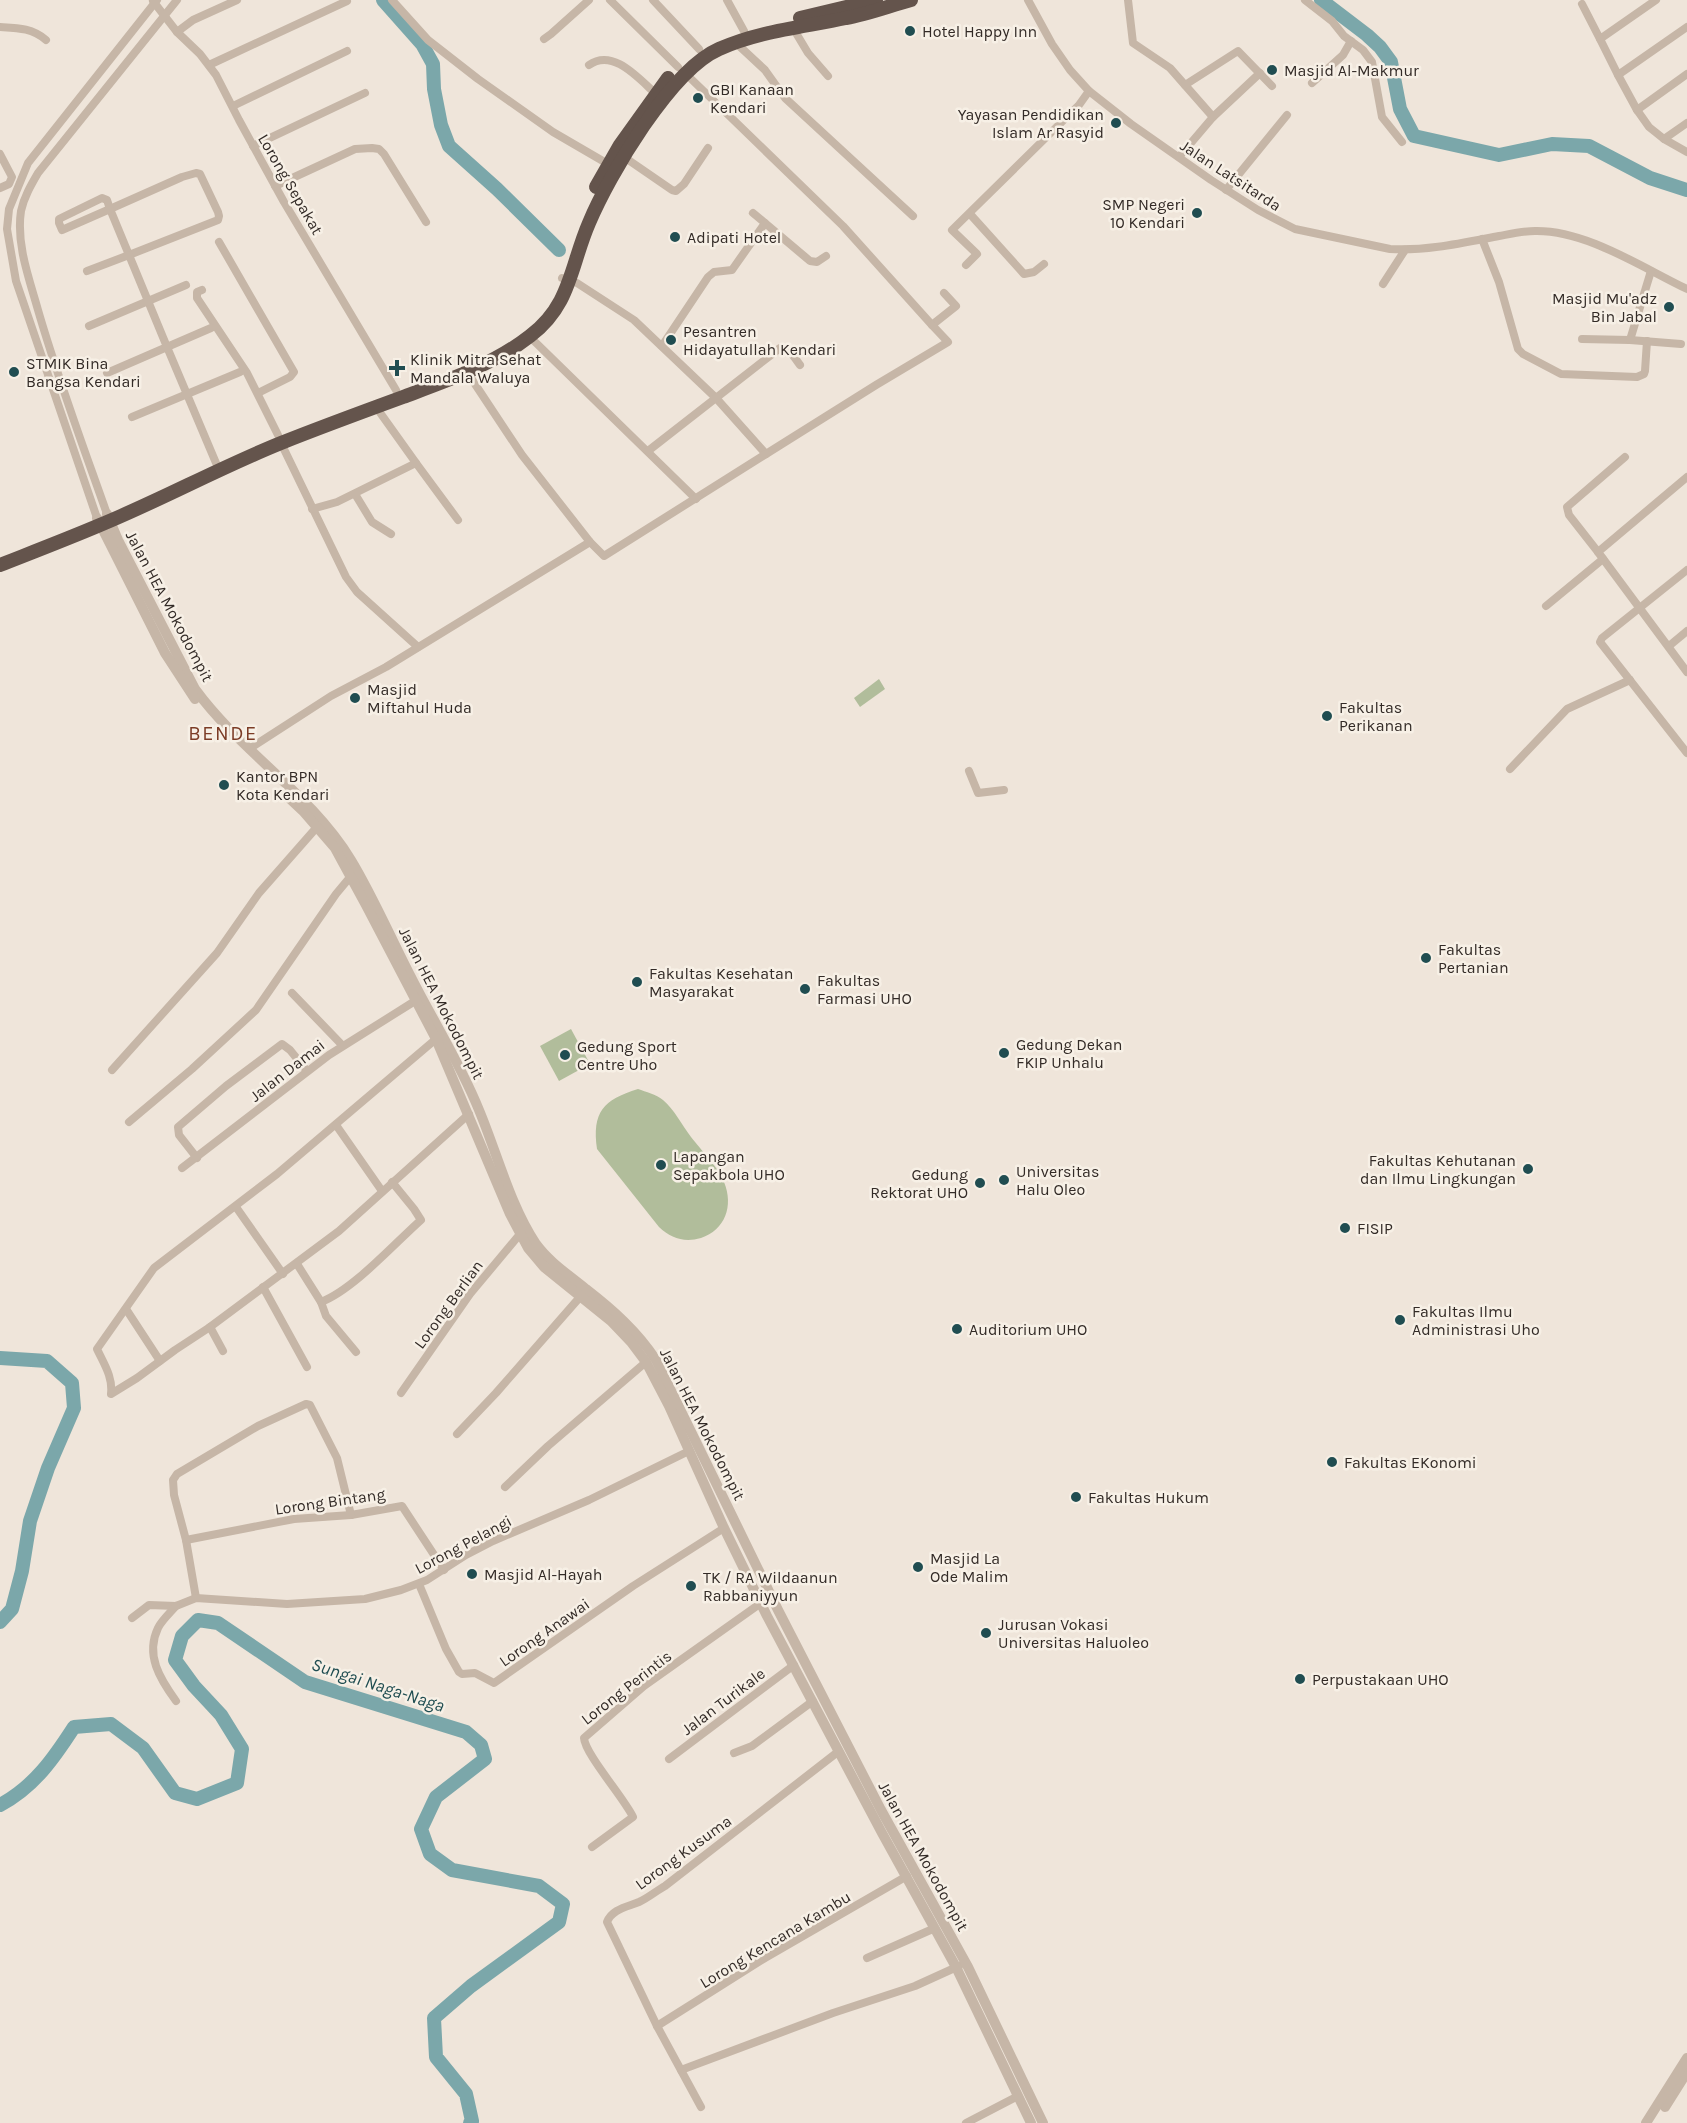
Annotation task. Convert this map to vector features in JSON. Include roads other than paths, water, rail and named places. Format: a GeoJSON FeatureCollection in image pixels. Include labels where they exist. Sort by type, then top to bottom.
{"type":"FeatureCollection","features":[{"type":"Feature","properties":{"kind":"highway"},"geometry":{"type":"LineString","coordinates":[[0,555],[103,519],[216,463],[266,445],[396,390],[467,372],[530,337],[556,312],[584,212],[608,164],[699,49],[876,0]]}},
{"type":"Feature","properties":{"kind":"highway"},"geometry":{"type":"LineString","coordinates":[[280,439],[376,407],[435,380],[508,341],[548,308],[566,278],[592,214],[656,94],[681,70],[740,37],[864,14],[911,0]]}},
{"type":"Feature","properties":{"kind":"highway"},"geometry":{"type":"LineString","coordinates":[[0,565],[199,479],[266,445]]}},
{"type":"Feature","properties":{"kind":"street"},"geometry":{"type":"LineString","coordinates":[[103,519],[23,261],[21,211],[26,195],[38,173],[177,0]]}},
{"type":"Feature","properties":{"kind":"street"},"geometry":{"type":"LineString","coordinates":[[177,32],[188,23],[237,0]]}},
{"type":"Feature","properties":{"kind":"street"},"geometry":{"type":"LineString","coordinates":[[392,0],[428,40],[478,79],[546,127],[608,164]]}},
{"type":"Feature","properties":{"kind":"street"},"geometry":{"type":"LineString","coordinates":[[544,39],[589,0]]}},
{"type":"Feature","properties":{"kind":"street"},"geometry":{"type":"LineString","coordinates":[[467,372],[517,447],[590,542],[602,555],[607,556],[876,384],[948,342],[843,226],[610,0]]}},
{"type":"Feature","properties":{"kind":"street"},"geometry":{"type":"LineString","coordinates":[[653,0],[699,49]]}},
{"type":"Feature","properties":{"kind":"street"},"geometry":{"type":"LineString","coordinates":[[727,0],[740,37],[784,98],[913,216]]}},
{"type":"Feature","properties":{"kind":"street","name":"Jalan Latsitarda"},"geometry":{"type":"LineString","coordinates":[[1028,0],[1052,44],[1089,91],[1131,124],[1226,190],[1295,229],[1390,249],[1405,250],[1426,249],[1533,230],[1564,233],[1592,242],[1687,289]]}},
{"type":"Feature","properties":{"kind":"street"},"geometry":{"type":"LineString","coordinates":[[1128,0],[1133,43],[1165,63],[1213,117]]}},
{"type":"Feature","properties":{"kind":"street"},"geometry":{"type":"LineString","coordinates":[[1305,0],[1324,14],[1363,50],[1372,62],[1383,117],[1402,142]]}},
{"type":"Feature","properties":{"kind":"street"},"geometry":{"type":"LineString","coordinates":[[1600,39],[1656,0]]}},
{"type":"Feature","properties":{"kind":"street"},"geometry":{"type":"LineString","coordinates":[[103,519],[16,281],[7,230],[9,209],[28,163],[154,1]]}},
{"type":"Feature","properties":{"kind":"street","name":"Lorong Sepakat"},"geometry":{"type":"LineString","coordinates":[[154,1],[177,32],[209,65],[275,186],[396,390]]}},
{"type":"Feature","properties":{"kind":"street"},"geometry":{"type":"LineString","coordinates":[[209,65],[346,1]]}},
{"type":"Feature","properties":{"kind":"street"},"geometry":{"type":"LineString","coordinates":[[1583,1],[1618,75],[1648,127],[1687,152]]}},
{"type":"Feature","properties":{"kind":"street"},"geometry":{"type":"LineString","coordinates":[[0,27],[30,30],[46,40]]}},
{"type":"Feature","properties":{"kind":"street"},"geometry":{"type":"LineString","coordinates":[[1618,75],[1687,27]]}},
{"type":"Feature","properties":{"kind":"street"},"geometry":{"type":"LineString","coordinates":[[794,28],[808,53],[828,76]]}},
{"type":"Feature","properties":{"kind":"street"},"geometry":{"type":"LineString","coordinates":[[1312,82],[1343,55],[1351,40]]}},
{"type":"Feature","properties":{"kind":"street"},"geometry":{"type":"LineString","coordinates":[[233,106],[347,51]]}},
{"type":"Feature","properties":{"kind":"street"},"geometry":{"type":"LineString","coordinates":[[1185,85],[1238,51],[1272,86]]}},
{"type":"Feature","properties":{"kind":"street"},"geometry":{"type":"LineString","coordinates":[[589,65],[604,58],[613,61],[632,73],[656,94]]}},
{"type":"Feature","properties":{"kind":"street"},"geometry":{"type":"LineString","coordinates":[[1179,157],[1213,117],[1260,73]]}},
{"type":"Feature","properties":{"kind":"street"},"geometry":{"type":"LineString","coordinates":[[1637,110],[1687,74]]}},
{"type":"Feature","properties":{"kind":"street"},"geometry":{"type":"LineString","coordinates":[[966,265],[976,254],[952,231],[1079,105],[1089,91]]}},
{"type":"Feature","properties":{"kind":"street"},"geometry":{"type":"LineString","coordinates":[[253,146],[365,93]]}},
{"type":"Feature","properties":{"kind":"street"},"geometry":{"type":"LineString","coordinates":[[1226,190],[1287,115]]}},
{"type":"Feature","properties":{"kind":"street"},"geometry":{"type":"LineString","coordinates":[[1664,139],[1687,123]]}},
{"type":"Feature","properties":{"kind":"street"},"geometry":{"type":"LineString","coordinates":[[624,157],[676,191],[684,184],[708,148]]}},
{"type":"Feature","properties":{"kind":"street"},"geometry":{"type":"LineString","coordinates":[[275,186],[355,149],[379,149],[426,222]]}},
{"type":"Feature","properties":{"kind":"street"},"geometry":{"type":"LineString","coordinates":[[0,154],[12,177],[9,184],[0,188]]}},
{"type":"Feature","properties":{"kind":"street"},"geometry":{"type":"LineString","coordinates":[[87,271],[129,255],[209,224],[219,218],[200,174],[182,177],[110,208],[63,231],[59,223],[60,219],[102,198],[107,200],[110,208],[129,255],[147,302],[216,463]]}},
{"type":"Feature","properties":{"kind":"street"},"geometry":{"type":"LineString","coordinates":[[753,213],[810,261],[817,262],[826,256]]}},
{"type":"Feature","properties":{"kind":"street"},"geometry":{"type":"LineString","coordinates":[[970,214],[1024,274],[1034,272],[1044,264]]}},
{"type":"Feature","properties":{"kind":"street"},"geometry":{"type":"LineString","coordinates":[[662,346],[708,277],[714,272],[732,270],[765,223]]}},
{"type":"Feature","properties":{"kind":"street"},"geometry":{"type":"LineString","coordinates":[[1482,239],[1499,282],[1518,349],[1523,354],[1561,374],[1637,377],[1645,371],[1647,341]]}},
{"type":"Feature","properties":{"kind":"street"},"geometry":{"type":"LineString","coordinates":[[219,242],[294,372],[290,377],[258,393]]}},
{"type":"Feature","properties":{"kind":"street"},"geometry":{"type":"LineString","coordinates":[[1383,284],[1405,250]]}},
{"type":"Feature","properties":{"kind":"street"},"geometry":{"type":"LineString","coordinates":[[1630,340],[1651,271]]}},
{"type":"Feature","properties":{"kind":"street"},"geometry":{"type":"LineString","coordinates":[[566,278],[634,320],[716,398],[766,454]]}},
{"type":"Feature","properties":{"kind":"street"},"geometry":{"type":"LineString","coordinates":[[89,326],[186,285]]}},
{"type":"Feature","properties":{"kind":"street"},"geometry":{"type":"LineString","coordinates":[[202,290],[197,292],[201,305],[258,393],[349,582],[417,647]]}},
{"type":"Feature","properties":{"kind":"street"},"geometry":{"type":"LineString","coordinates":[[932,325],[956,306],[944,293]]}},
{"type":"Feature","properties":{"kind":"street"},"geometry":{"type":"LineString","coordinates":[[108,373],[211,328]]}},
{"type":"Feature","properties":{"kind":"street"},"geometry":{"type":"LineString","coordinates":[[530,337],[696,499]]}},
{"type":"Feature","properties":{"kind":"street"},"geometry":{"type":"LineString","coordinates":[[1582,339],[1681,344]]}},
{"type":"Feature","properties":{"kind":"street"},"geometry":{"type":"LineString","coordinates":[[648,451],[780,348],[791,353],[800,365]]}},
{"type":"Feature","properties":{"kind":"street"},"geometry":{"type":"LineString","coordinates":[[132,417],[240,372]]}},
{"type":"Feature","properties":{"kind":"street"},"geometry":{"type":"LineString","coordinates":[[376,407],[458,520]]}},
{"type":"Feature","properties":{"kind":"street"},"geometry":{"type":"LineString","coordinates":[[1625,457],[1568,507],[1569,515],[1687,672]]}},
{"type":"Feature","properties":{"kind":"street"},"geometry":{"type":"LineString","coordinates":[[312,508],[337,502],[416,463]]}},
{"type":"Feature","properties":{"kind":"street"},"geometry":{"type":"LineString","coordinates":[[1546,606],[1687,477]]}},
{"type":"Feature","properties":{"kind":"street"},"geometry":{"type":"LineString","coordinates":[[355,494],[372,522],[391,534]]}},
{"type":"Feature","properties":{"kind":"street","name":"Jalan HEA Mokodompit"},"geometry":{"type":"LineString","coordinates":[[103,519],[178,667],[210,719],[303,811],[335,848],[374,912],[478,1106],[529,1232],[543,1253],[631,1342],[646,1362],[686,1431],[754,1575],[906,1876],[935,1928],[961,1965],[1018,2096],[1039,2123]]}},
{"type":"Feature","properties":{"kind":"street"},"geometry":{"type":"LineString","coordinates":[[249,749],[331,696],[386,667],[590,542]]}},
{"type":"Feature","properties":{"kind":"street"},"geometry":{"type":"LineString","coordinates":[[1687,570],[1640,610],[1602,638],[1600,642],[1687,753]]}},
{"type":"Feature","properties":{"kind":"street"},"geometry":{"type":"LineString","coordinates":[[1669,646],[1687,631]]}},
{"type":"Feature","properties":{"kind":"street","name":"Jalan HEA Mokodompit"},"geometry":{"type":"LineString","coordinates":[[178,667],[209,708],[325,822],[351,861],[415,1001],[436,1039],[520,1234],[533,1257],[544,1268],[583,1293],[643,1340],[670,1385],[686,1431],[689,1452],[724,1528],[754,1575],[761,1603],[839,1751],[864,1789],[961,1965],[1039,2123]]}},
{"type":"Feature","properties":{"kind":"street"},"geometry":{"type":"LineString","coordinates":[[1510,769],[1567,709],[1630,680]]}},
{"type":"Feature","properties":{"kind":"street"},"geometry":{"type":"LineString","coordinates":[[969,771],[978,793],[1004,790]]}},
{"type":"Feature","properties":{"kind":"street"},"geometry":{"type":"LineString","coordinates":[[112,1070],[217,953],[248,907],[317,827]]}},
{"type":"Feature","properties":{"kind":"street"},"geometry":{"type":"LineString","coordinates":[[129,1122],[192,1069],[256,1010],[336,894],[351,876]]}},
{"type":"Feature","properties":{"kind":"street"},"geometry":{"type":"LineString","coordinates":[[292,993],[342,1045]]}},
{"type":"Feature","properties":{"kind":"street","name":"Jalan Damai"},"geometry":{"type":"LineString","coordinates":[[182,1168],[342,1045],[415,1001]]}},
{"type":"Feature","properties":{"kind":"street"},"geometry":{"type":"LineString","coordinates":[[436,1039],[236,1207],[154,1268],[97,1349],[107,1367],[111,1394],[297,1264],[339,1231],[478,1106]]}},
{"type":"Feature","properties":{"kind":"street"},"geometry":{"type":"LineString","coordinates":[[197,1158],[179,1135],[178,1127],[226,1086],[282,1044],[307,1071]]}},
{"type":"Feature","properties":{"kind":"street"},"geometry":{"type":"LineString","coordinates":[[336,1125],[382,1191]]}},
{"type":"Feature","properties":{"kind":"street"},"geometry":{"type":"LineString","coordinates":[[321,1302],[336,1294],[374,1264],[421,1220],[392,1182]]}},
{"type":"Feature","properties":{"kind":"street"},"geometry":{"type":"LineString","coordinates":[[236,1207],[283,1274]]}},
{"type":"Feature","properties":{"kind":"street","name":"Lorong Berlian"},"geometry":{"type":"LineString","coordinates":[[401,1393],[470,1294],[520,1234]]}},
{"type":"Feature","properties":{"kind":"street"},"geometry":{"type":"LineString","coordinates":[[297,1264],[321,1302],[326,1316],[356,1352]]}},
{"type":"Feature","properties":{"kind":"street"},"geometry":{"type":"LineString","coordinates":[[263,1287],[307,1367]]}},
{"type":"Feature","properties":{"kind":"street"},"geometry":{"type":"LineString","coordinates":[[457,1434],[583,1293]]}},
{"type":"Feature","properties":{"kind":"street"},"geometry":{"type":"LineString","coordinates":[[126,1310],[160,1361]]}},
{"type":"Feature","properties":{"kind":"street"},"geometry":{"type":"LineString","coordinates":[[210,1326],[223,1351]]}},
{"type":"Feature","properties":{"kind":"street"},"geometry":{"type":"LineString","coordinates":[[505,1487],[548,1446],[646,1362]]}},
{"type":"Feature","properties":{"kind":"street"},"geometry":{"type":"LineString","coordinates":[[196,1598],[186,1540],[174,1495],[173,1480],[177,1474],[258,1426],[306,1404],[310,1405],[337,1458],[351,1515]]}},
{"type":"Feature","properties":{"kind":"street","name":"Lorong Pelangi"},"geometry":{"type":"LineString","coordinates":[[132,1618],[149,1605],[176,1606],[196,1598],[279,1604],[329,1602],[365,1599],[419,1584],[465,1555],[493,1541],[589,1500],[689,1452]]}},
{"type":"Feature","properties":{"kind":"street","name":"Lorong Bintang"},"geometry":{"type":"LineString","coordinates":[[186,1540],[294,1519],[351,1515],[402,1506],[424,1543],[444,1570]]}},
{"type":"Feature","properties":{"kind":"street","name":"Lorong Anawai"},"geometry":{"type":"LineString","coordinates":[[419,1584],[446,1649],[459,1672],[462,1674],[475,1673],[494,1683],[633,1586],[724,1528]]}},
{"type":"Feature","properties":{"kind":"street","name":"Lorong Perintis"},"geometry":{"type":"LineString","coordinates":[[592,1847],[632,1820],[633,1816],[617,1789],[586,1747],[584,1738],[644,1686],[761,1603]]}},
{"type":"Feature","properties":{"kind":"street"},"geometry":{"type":"LineString","coordinates":[[176,1606],[158,1628],[152,1652],[159,1677],[176,1701]]}},
{"type":"Feature","properties":{"kind":"street","name":"Jalan Turikale"},"geometry":{"type":"LineString","coordinates":[[669,1759],[794,1665]]}},
{"type":"Feature","properties":{"kind":"street"},"geometry":{"type":"LineString","coordinates":[[734,1753],[752,1746],[813,1701]]}},
{"type":"Feature","properties":{"kind":"street","name":"Lorong Kusuma"},"geometry":{"type":"LineString","coordinates":[[657,2026],[608,1927],[609,1916],[641,1901],[664,1886],[839,1751]]}},
{"type":"Feature","properties":{"kind":"street","name":"Lorong Kencana Kambu"},"geometry":{"type":"LineString","coordinates":[[657,2026],[765,1958],[906,1876]]}},
{"type":"Feature","properties":{"kind":"street"},"geometry":{"type":"LineString","coordinates":[[867,1958],[935,1928]]}},
{"type":"Feature","properties":{"kind":"street"},"geometry":{"type":"LineString","coordinates":[[681,2070],[832,2013],[915,1986],[961,1965]]}},
{"type":"Feature","properties":{"kind":"street"},"geometry":{"type":"LineString","coordinates":[[657,2026],[701,2107]]}},
{"type":"Feature","properties":{"kind":"street"},"geometry":{"type":"LineString","coordinates":[[1646,2123],[1687,2058]]}},
{"type":"Feature","properties":{"kind":"street"},"geometry":{"type":"LineString","coordinates":[[1654,2123],[1687,2072]]}},
{"type":"Feature","properties":{"kind":"street"},"geometry":{"type":"LineString","coordinates":[[966,2123],[1018,2096]]}},
{"type":"Feature","properties":{"kind":"waterway"},"geometry":{"type":"LineString","coordinates":[[383,0],[422,44],[433,64],[434,89],[441,125],[449,146],[559,250]]}},
{"type":"Feature","properties":{"kind":"waterway"},"geometry":{"type":"LineString","coordinates":[[1321,0],[1367,35],[1391,62],[1400,109],[1414,136],[1499,155],[1552,144],[1589,146],[1650,178],[1687,190]]}},
{"type":"Feature","properties":{"kind":"waterway","name":"Sungai Naga-Naga"},"geometry":{"type":"LineString","coordinates":[[0,1358],[47,1361],[72,1383],[74,1408],[48,1468],[30,1521],[22,1571],[12,1609],[0,1622]]}},
{"type":"Feature","properties":{"kind":"waterway","name":"Sungai Naga-Naga"},"geometry":{"type":"LineString","coordinates":[[0,1805],[33,1781],[51,1761],[74,1727],[111,1724],[143,1748],[175,1793],[197,1799],[237,1783],[242,1749],[221,1715],[194,1686],[175,1660],[182,1636],[198,1620],[218,1623],[305,1682],[466,1732],[481,1745],[485,1759],[436,1797],[421,1829],[430,1854],[452,1870],[539,1886],[563,1904],[559,1922],[471,1986],[434,2018],[436,2057],[466,2094],[472,2121],[470,2123]]}},
{"type":"Feature","properties":{"kind":"place","name":"Hotel Happy Inn"},"geometry":{"type":"Point","coordinates":[910,31]}},
{"type":"Feature","properties":{"kind":"place","name":"Masjid Al-Makmur"},"geometry":{"type":"Point","coordinates":[1272,70]}},
{"type":"Feature","properties":{"kind":"place","name":"GBI Kanaan Kendari"},"geometry":{"type":"Point","coordinates":[698,98]}},
{"type":"Feature","properties":{"kind":"place","name":"Yayasan Pendidikan Islam Ar Rasyid"},"geometry":{"type":"Point","coordinates":[1116,123]}},
{"type":"Feature","properties":{"kind":"place","name":"SMP Negeri 10 Kendari"},"geometry":{"type":"Point","coordinates":[1197,213]}},
{"type":"Feature","properties":{"kind":"place","name":"Adipati Hotel"},"geometry":{"type":"Point","coordinates":[675,237]}},
{"type":"Feature","properties":{"kind":"place","name":"Masjid Mu'adz Bin Jabal"},"geometry":{"type":"Point","coordinates":[1669,307]}},
{"type":"Feature","properties":{"kind":"place","name":"Pesantren Hidayatullah Kendari"},"geometry":{"type":"Point","coordinates":[671,340]}},
{"type":"Feature","properties":{"kind":"place","name":"Klinik Mitra Sehat Mandala Waluya"},"geometry":{"type":"Point","coordinates":[397,368]}},
{"type":"Feature","properties":{"kind":"place","name":"STMIK Bina Bangsa Kendari"},"geometry":{"type":"Point","coordinates":[14,372]}},
{"type":"Feature","properties":{"kind":"place","name":"Masjid Miftahul Huda"},"geometry":{"type":"Point","coordinates":[355,698]}},
{"type":"Feature","properties":{"kind":"place","name":"Fakultas Perikanan"},"geometry":{"type":"Point","coordinates":[1327,716]}},
{"type":"Feature","properties":{"kind":"place","name":"Kantor BPN Kota Kendari"},"geometry":{"type":"Point","coordinates":[224,785]}},
{"type":"Feature","properties":{"kind":"place","name":"Fakultas Pertanian"},"geometry":{"type":"Point","coordinates":[1426,958]}},
{"type":"Feature","properties":{"kind":"place","name":"Fakultas Kesehatan Masyarakat"},"geometry":{"type":"Point","coordinates":[637,982]}},
{"type":"Feature","properties":{"kind":"place","name":"Fakultas Farmasi UHO"},"geometry":{"type":"Point","coordinates":[805,989]}},
{"type":"Feature","properties":{"kind":"place","name":"Gedung Dekan FKIP Unhalu"},"geometry":{"type":"Point","coordinates":[1004,1053]}},
{"type":"Feature","properties":{"kind":"place","name":"Gedung Sport Centre Uho"},"geometry":{"type":"Point","coordinates":[565,1055]}},
{"type":"Feature","properties":{"kind":"place","name":"Lapangan Sepakbola UHO"},"geometry":{"type":"Point","coordinates":[661,1165]}},
{"type":"Feature","properties":{"kind":"place","name":"Fakultas Kehutanan dan Ilmu Lingkungan"},"geometry":{"type":"Point","coordinates":[1528,1169]}},
{"type":"Feature","properties":{"kind":"place","name":"Universitas Halu Oleo"},"geometry":{"type":"Point","coordinates":[1004,1180]}},
{"type":"Feature","properties":{"kind":"place","name":"Gedung Rektorat UHO"},"geometry":{"type":"Point","coordinates":[980,1183]}},
{"type":"Feature","properties":{"kind":"place","name":"FISIP"},"geometry":{"type":"Point","coordinates":[1345,1228]}},
{"type":"Feature","properties":{"kind":"place","name":"Fakultas Ilmu Administrasi Uho"},"geometry":{"type":"Point","coordinates":[1400,1320]}},
{"type":"Feature","properties":{"kind":"place","name":"Auditorium UHO"},"geometry":{"type":"Point","coordinates":[957,1329]}},
{"type":"Feature","properties":{"kind":"place","name":"Fakultas EKonomi"},"geometry":{"type":"Point","coordinates":[1332,1462]}},
{"type":"Feature","properties":{"kind":"place","name":"Fakultas Hukum"},"geometry":{"type":"Point","coordinates":[1076,1497]}},
{"type":"Feature","properties":{"kind":"place","name":"Masjid La Ode Malim"},"geometry":{"type":"Point","coordinates":[918,1567]}},
{"type":"Feature","properties":{"kind":"place","name":"Masjid Al-Hayah"},"geometry":{"type":"Point","coordinates":[472,1574]}},
{"type":"Feature","properties":{"kind":"place","name":"TK / RA Wildaanun Rabbaniyyun"},"geometry":{"type":"Point","coordinates":[691,1586]}},
{"type":"Feature","properties":{"kind":"place","name":"Jurusan Vokasi Universitas Haluoleo"},"geometry":{"type":"Point","coordinates":[986,1633]}},
{"type":"Feature","properties":{"kind":"place","name":"Perpustakaan UHO"},"geometry":{"type":"Point","coordinates":[1300,1679]}},
{"type":"Feature","properties":{"kind":"district","name":"BENDE"},"geometry":{"type":"Point","coordinates":[223,733]}}]}
